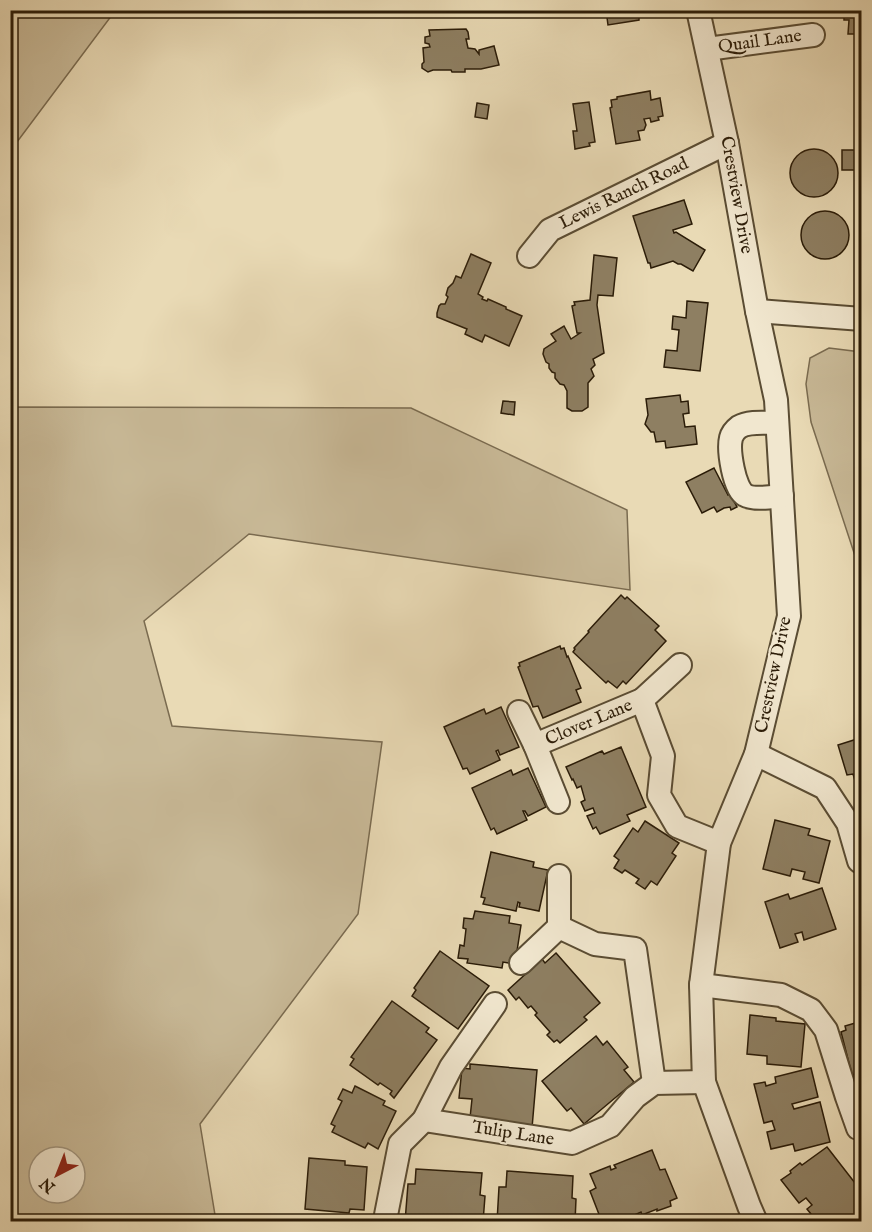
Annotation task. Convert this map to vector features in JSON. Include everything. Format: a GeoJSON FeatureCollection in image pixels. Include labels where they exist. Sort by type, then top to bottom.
{"type":"FeatureCollection","features":[{"type":"Feature","properties":{"kind":"street","name":"Crestview Drive"},"geometry":{"type":"LineString","coordinates":[[698,10],[727,143],[757,311],[776,400],[789,616],[756,754],[719,843],[701,985],[704,1082],[756,1221]]}},
{"type":"Feature","properties":{"kind":"street","name":"Quail Lane"},"geometry":{"type":"LineString","coordinates":[[706,49],[813,35]]}},
{"type":"Feature","properties":{"kind":"street","name":"Lewis Ranch Road"},"geometry":{"type":"LineString","coordinates":[[529,256],[550,230],[727,143]]}},
{"type":"Feature","properties":{"kind":"street"},"geometry":{"type":"LineString","coordinates":[[757,311],[861,319]]}},
{"type":"Feature","properties":{"kind":"street"},"geometry":{"type":"LineString","coordinates":[[776,423],[748,424],[738,428],[732,435],[730,444],[735,482],[739,491],[750,498],[782,496]]}},
{"type":"Feature","properties":{"kind":"street","name":"Clover Lane"},"geometry":{"type":"LineString","coordinates":[[535,745],[642,700],[680,665]]}},
{"type":"Feature","properties":{"kind":"street","name":"Clover Lane"},"geometry":{"type":"LineString","coordinates":[[642,700],[663,756],[659,795],[677,826],[719,843]]}},
{"type":"Feature","properties":{"kind":"street","name":"Clover Lane"},"geometry":{"type":"LineString","coordinates":[[519,712],[558,802]]}},
{"type":"Feature","properties":{"kind":"street"},"geometry":{"type":"LineString","coordinates":[[756,754],[825,788],[848,823],[859,861]]}},
{"type":"Feature","properties":{"kind":"street"},"geometry":{"type":"LineString","coordinates":[[520,963],[559,927],[559,876]]}},
{"type":"Feature","properties":{"kind":"street"},"geometry":{"type":"LineString","coordinates":[[559,927],[596,944],[635,949],[654,1083],[704,1082]]}},
{"type":"Feature","properties":{"kind":"street"},"geometry":{"type":"LineString","coordinates":[[701,985],[781,995],[811,1010],[826,1030],[847,1097],[858,1128],[861,1129]]}},
{"type":"Feature","properties":{"kind":"street"},"geometry":{"type":"LineString","coordinates":[[386,1215],[400,1144],[423,1120],[452,1067],[495,1004]]}},
{"type":"Feature","properties":{"kind":"street","name":"Tulip Lane"},"geometry":{"type":"LineString","coordinates":[[423,1120],[572,1143],[610,1126],[635,1097],[654,1083]]}},
{"type":"Feature","properties":{"kind":"shaded area"},"geometry":{"type":"Polygon","coordinates":[[[10,11],[115,11],[11,150],[10,11]]]}},
{"type":"Feature","properties":{"kind":"shaded area"},"geometry":{"type":"Polygon","coordinates":[[[829,348],[861,352],[861,574],[811,422],[806,384],[810,358],[829,348]]]}},
{"type":"Feature","properties":{"kind":"shaded area"},"geometry":{"type":"Polygon","coordinates":[[[11,407],[411,408],[627,510],[630,590],[249,534],[144,621],[172,726],[382,742],[358,914],[200,1124],[216,1221],[11,1221],[11,407]]]}},
{"type":"Feature","properties":{"kind":"building"},"geometry":{"type":"Polygon","coordinates":[[[606,10],[639,10],[639,20],[608,25],[606,10]]]}},
{"type":"Feature","properties":{"kind":"building"},"geometry":{"type":"Polygon","coordinates":[[[844,10],[862,10],[862,34],[848,34],[849,20],[844,20],[844,10]]]}},
{"type":"Feature","properties":{"kind":"building"},"geometry":{"type":"Polygon","coordinates":[[[466,29],[469,39],[466,39],[468,48],[475,49],[479,54],[479,50],[494,46],[499,65],[481,69],[465,69],[465,72],[433,70],[428,72],[422,68],[423,48],[430,47],[425,43],[425,37],[430,36],[429,30],[466,29]]]}},
{"type":"Feature","properties":{"kind":"building"},"geometry":{"type":"Polygon","coordinates":[[[862,50],[862,70],[860,70],[856,51],[862,50]]]}},
{"type":"Feature","properties":{"kind":"building"},"geometry":{"type":"Polygon","coordinates":[[[650,91],[651,100],[660,98],[663,116],[651,122],[650,118],[644,119],[646,125],[644,130],[638,131],[640,140],[616,144],[610,108],[612,107],[611,100],[650,91]]]}},
{"type":"Feature","properties":{"kind":"building"},"geometry":{"type":"Polygon","coordinates":[[[589,102],[595,142],[589,143],[590,146],[575,149],[573,131],[577,131],[573,104],[589,102]]]}},
{"type":"Feature","properties":{"kind":"building"},"geometry":{"type":"Polygon","coordinates":[[[477,103],[489,105],[487,119],[475,117],[477,103]]]}},
{"type":"Feature","properties":{"kind":"building"},"geometry":{"type":"Polygon","coordinates":[[[814,149],[831,156],[838,173],[831,190],[814,197],[797,190],[790,173],[797,156],[814,149]]]}},
{"type":"Feature","properties":{"kind":"building"},"geometry":{"type":"Polygon","coordinates":[[[842,150],[857,150],[857,170],[842,170],[842,150]]]}},
{"type":"Feature","properties":{"kind":"building"},"geometry":{"type":"Polygon","coordinates":[[[684,200],[692,224],[673,230],[674,233],[676,232],[705,250],[693,271],[673,261],[651,268],[633,216],[684,200]]]}},
{"type":"Feature","properties":{"kind":"building"},"geometry":{"type":"Polygon","coordinates":[[[825,211],[842,218],[849,235],[842,252],[825,259],[808,252],[801,235],[808,218],[825,211]]]}},
{"type":"Feature","properties":{"kind":"building"},"geometry":{"type":"Polygon","coordinates":[[[471,254],[491,263],[478,294],[483,297],[482,299],[487,301],[488,299],[522,316],[509,346],[485,335],[482,342],[465,334],[467,329],[437,317],[439,306],[445,304],[448,297],[446,295],[448,288],[456,276],[461,278],[471,254]]]}},
{"type":"Feature","properties":{"kind":"building"},"geometry":{"type":"Polygon","coordinates":[[[594,255],[617,258],[613,296],[598,295],[597,305],[604,353],[593,359],[595,365],[591,369],[594,376],[588,383],[588,407],[582,411],[572,411],[567,408],[567,391],[564,385],[555,378],[555,373],[549,368],[543,354],[544,349],[556,341],[551,334],[564,326],[571,339],[580,333],[577,333],[572,306],[575,305],[574,302],[590,300],[594,255]]]}},
{"type":"Feature","properties":{"kind":"building"},"geometry":{"type":"Polygon","coordinates":[[[687,301],[708,303],[700,371],[664,367],[666,350],[677,351],[679,330],[672,329],[673,316],[686,318],[687,301]]]}},
{"type":"Feature","properties":{"kind":"building"},"geometry":{"type":"Polygon","coordinates":[[[680,395],[681,402],[688,401],[689,413],[683,414],[685,427],[695,426],[697,444],[666,448],[665,441],[656,442],[654,432],[651,432],[645,424],[648,415],[646,399],[680,395]]]}},
{"type":"Feature","properties":{"kind":"building"},"geometry":{"type":"Polygon","coordinates":[[[503,401],[515,402],[514,415],[501,413],[503,401]]]}},
{"type":"Feature","properties":{"kind":"building"},"geometry":{"type":"Polygon","coordinates":[[[714,468],[737,507],[731,510],[730,507],[724,508],[717,512],[714,507],[702,513],[686,482],[714,468]]]}},
{"type":"Feature","properties":{"kind":"building"},"geometry":{"type":"Polygon","coordinates":[[[621,595],[625,599],[627,597],[659,626],[655,630],[666,641],[626,684],[623,681],[617,688],[608,681],[606,683],[573,652],[588,631],[621,595]]]}},
{"type":"Feature","properties":{"kind":"building"},"geometry":{"type":"Polygon","coordinates":[[[560,646],[561,649],[564,648],[568,656],[581,688],[576,690],[581,702],[543,718],[538,706],[533,707],[518,667],[519,663],[560,646]]]}},
{"type":"Feature","properties":{"kind":"building"},"geometry":{"type":"Polygon","coordinates":[[[501,707],[519,747],[500,755],[498,750],[496,751],[500,760],[470,774],[467,768],[463,769],[444,727],[484,709],[486,714],[501,707]]]}},
{"type":"Feature","properties":{"kind":"building"},"geometry":{"type":"Polygon","coordinates":[[[857,739],[862,752],[862,790],[858,791],[853,774],[847,775],[838,745],[857,739]]]}},
{"type":"Feature","properties":{"kind":"building"},"geometry":{"type":"Polygon","coordinates":[[[621,747],[646,807],[627,815],[630,821],[600,834],[596,827],[593,829],[587,816],[595,813],[593,808],[585,811],[581,802],[585,800],[581,786],[577,788],[566,767],[602,751],[604,754],[621,747]]]}},
{"type":"Feature","properties":{"kind":"building"},"geometry":{"type":"Polygon","coordinates":[[[528,768],[546,807],[528,816],[523,811],[527,820],[497,834],[494,828],[491,830],[472,788],[511,770],[513,775],[528,768]]]}},
{"type":"Feature","properties":{"kind":"building"},"geometry":{"type":"Polygon","coordinates":[[[775,820],[810,829],[808,835],[830,841],[819,883],[803,879],[805,872],[792,869],[790,876],[763,869],[775,820]]]}},
{"type":"Feature","properties":{"kind":"building"},"geometry":{"type":"Polygon","coordinates":[[[645,821],[679,843],[672,853],[676,856],[657,885],[651,881],[645,889],[636,883],[639,879],[625,870],[622,873],[614,868],[619,860],[614,856],[633,828],[638,832],[645,821]]]}},
{"type":"Feature","properties":{"kind":"building"},"geometry":{"type":"Polygon","coordinates":[[[491,852],[534,862],[533,867],[548,870],[539,911],[519,907],[518,902],[516,911],[483,904],[485,898],[481,897],[491,852]]]}},
{"type":"Feature","properties":{"kind":"building"},"geometry":{"type":"Polygon","coordinates":[[[822,888],[836,929],[804,940],[802,932],[795,934],[798,942],[780,948],[765,902],[788,894],[790,899],[822,888]]]}},
{"type":"Feature","properties":{"kind":"building"},"geometry":{"type":"Polygon","coordinates":[[[475,911],[510,916],[509,923],[521,925],[515,964],[503,962],[502,968],[467,963],[468,959],[458,958],[460,945],[464,946],[466,929],[463,928],[464,918],[473,919],[475,911]]]}},
{"type":"Feature","properties":{"kind":"building"},"geometry":{"type":"Polygon","coordinates":[[[862,944],[862,968],[856,967],[862,944]]]}},
{"type":"Feature","properties":{"kind":"building"},"geometry":{"type":"Polygon","coordinates":[[[440,951],[489,986],[458,1029],[412,996],[416,990],[414,988],[440,951]]]}},
{"type":"Feature","properties":{"kind":"building"},"geometry":{"type":"Polygon","coordinates":[[[556,953],[600,1003],[584,1017],[587,1020],[560,1043],[557,1040],[554,1042],[547,1035],[550,1032],[535,1015],[537,1013],[531,1006],[528,1008],[519,997],[516,1000],[508,990],[542,959],[545,963],[556,953]]]}},
{"type":"Feature","properties":{"kind":"building"},"geometry":{"type":"Polygon","coordinates":[[[392,1001],[429,1028],[426,1032],[437,1040],[394,1098],[390,1094],[392,1091],[380,1083],[378,1085],[350,1065],[354,1059],[351,1057],[392,1001]]]}},
{"type":"Feature","properties":{"kind":"building"},"geometry":{"type":"Polygon","coordinates":[[[750,1015],[805,1024],[801,1067],[767,1064],[767,1056],[747,1054],[750,1015]]]}},
{"type":"Feature","properties":{"kind":"building"},"geometry":{"type":"Polygon","coordinates":[[[862,1021],[862,1077],[860,1077],[859,1073],[852,1075],[841,1032],[846,1030],[845,1026],[862,1021]]]}},
{"type":"Feature","properties":{"kind":"building"},"geometry":{"type":"Polygon","coordinates":[[[596,1036],[603,1045],[607,1041],[628,1067],[624,1070],[634,1082],[584,1124],[571,1108],[567,1111],[542,1081],[596,1036]]]}},
{"type":"Feature","properties":{"kind":"building"},"geometry":{"type":"Polygon","coordinates":[[[470,1064],[537,1070],[532,1128],[470,1118],[472,1099],[459,1098],[462,1068],[470,1069],[470,1064]]]}},
{"type":"Feature","properties":{"kind":"building"},"geometry":{"type":"Polygon","coordinates":[[[811,1068],[818,1097],[792,1104],[794,1109],[820,1102],[830,1142],[795,1151],[793,1144],[771,1149],[767,1132],[775,1130],[772,1121],[764,1123],[754,1084],[765,1082],[766,1086],[776,1083],[775,1077],[811,1068]]]}},
{"type":"Feature","properties":{"kind":"building"},"geometry":{"type":"Polygon","coordinates":[[[355,1086],[385,1101],[383,1105],[396,1111],[378,1149],[368,1143],[365,1148],[332,1132],[335,1126],[331,1124],[342,1101],[338,1099],[343,1089],[352,1093],[355,1086]]]}},
{"type":"Feature","properties":{"kind":"building"},"geometry":{"type":"Polygon","coordinates":[[[827,1147],[862,1192],[862,1214],[852,1222],[812,1222],[815,1219],[807,1209],[812,1205],[806,1198],[799,1203],[781,1180],[800,1163],[802,1165],[827,1147]]]}},
{"type":"Feature","properties":{"kind":"building"},"geometry":{"type":"Polygon","coordinates":[[[652,1150],[660,1170],[665,1169],[677,1198],[670,1201],[671,1206],[642,1215],[641,1212],[628,1218],[629,1222],[602,1222],[590,1191],[596,1188],[590,1174],[610,1166],[611,1170],[616,1168],[614,1165],[652,1150]]]}},
{"type":"Feature","properties":{"kind":"building"},"geometry":{"type":"Polygon","coordinates":[[[309,1158],[345,1161],[345,1165],[367,1167],[364,1210],[350,1209],[349,1213],[305,1209],[309,1158]]]}},
{"type":"Feature","properties":{"kind":"building"},"geometry":{"type":"Polygon","coordinates":[[[416,1169],[482,1173],[480,1195],[485,1196],[483,1222],[405,1222],[408,1184],[415,1184],[416,1169]]]}},
{"type":"Feature","properties":{"kind":"building"},"geometry":{"type":"Polygon","coordinates":[[[507,1171],[573,1176],[572,1198],[576,1199],[575,1222],[497,1222],[499,1187],[506,1187],[507,1171]]]}}]}
